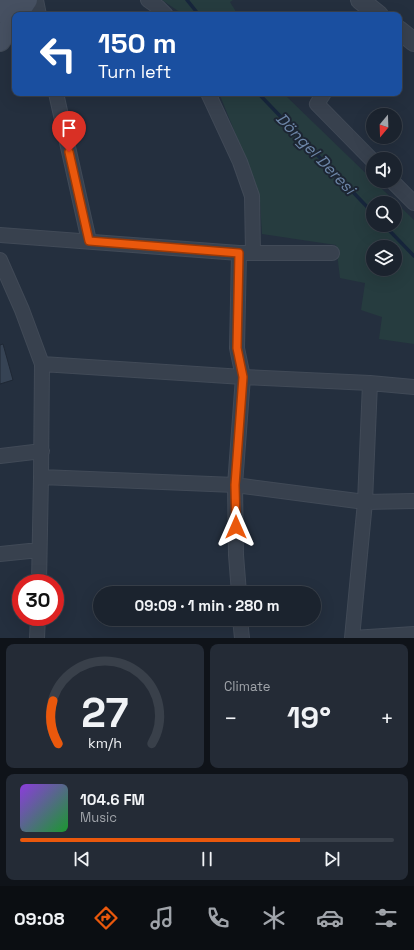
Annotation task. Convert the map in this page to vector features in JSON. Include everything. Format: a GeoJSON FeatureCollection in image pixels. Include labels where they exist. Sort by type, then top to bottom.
{"type":"FeatureCollection","features":[{"type":"Feature","properties":{"kind":"main road"},"geometry":{"type":"LineString","coordinates":[[0,12],[8,0]]}},
{"type":"Feature","properties":{"kind":"main road"},"geometry":{"type":"LineString","coordinates":[[19,12],[27,0]]}},
{"type":"Feature","properties":{"kind":"main road"},"geometry":{"type":"LineString","coordinates":[[0,41],[12,23]]}},
{"type":"Feature","properties":{"kind":"street"},"geometry":{"type":"LineString","coordinates":[[36,0],[38,12]]}},
{"type":"Feature","properties":{"kind":"street"},"geometry":{"type":"LineString","coordinates":[[148,0],[163,12]]}},
{"type":"Feature","properties":{"kind":"street"},"geometry":{"type":"LineString","coordinates":[[360,0],[375,12]]}},
{"type":"Feature","properties":{"kind":"street"},"geometry":{"type":"LineString","coordinates":[[402,32],[414,42]]}},
{"type":"Feature","properties":{"kind":"street"},"geometry":{"type":"LineString","coordinates":[[57,96],[89,241]]}},
{"type":"Feature","properties":{"kind":"street"},"geometry":{"type":"LineString","coordinates":[[209,96],[240,162],[252,196],[237,348],[243,377],[235,485],[238,586]]}},
{"type":"Feature","properties":{"kind":"street"},"geometry":{"type":"LineString","coordinates":[[322,96],[316,104],[366,154]]}},
{"type":"Feature","properties":{"kind":"street"},"geometry":{"type":"LineString","coordinates":[[399,188],[414,203]]}},
{"type":"Feature","properties":{"kind":"street"},"geometry":{"type":"LineString","coordinates":[[0,235],[246,253],[332,253]]}},
{"type":"Feature","properties":{"kind":"street"},"geometry":{"type":"LineString","coordinates":[[0,260],[22,310],[42,364],[39,574]]}},
{"type":"Feature","properties":{"kind":"street"},"geometry":{"type":"LineString","coordinates":[[42,364],[243,377],[370,383],[414,387]]}},
{"type":"Feature","properties":{"kind":"street"},"geometry":{"type":"LineString","coordinates":[[370,383],[365,502],[353,638],[414,634]]}},
{"type":"Feature","properties":{"kind":"street"},"geometry":{"type":"LineString","coordinates":[[0,456],[42,450]]}},
{"type":"Feature","properties":{"kind":"street"},"geometry":{"type":"LineString","coordinates":[[41,477],[235,485],[365,502],[414,501]]}},
{"type":"Feature","properties":{"kind":"street"},"geometry":{"type":"LineString","coordinates":[[0,554],[40,550]]}},
{"type":"Feature","properties":{"kind":"street"},"geometry":{"type":"LineString","coordinates":[[37,638],[38,626]]}},
{"type":"Feature","properties":{"kind":"street"},"geometry":{"type":"LineString","coordinates":[[241,626],[242,638]]}},
{"type":"Feature","properties":{"kind":"green space"},"geometry":{"type":"Polygon","coordinates":[[[162,0],[233,0],[230,2],[236,12],[180,12],[162,0]]]}},
{"type":"Feature","properties":{"kind":"green space"},"geometry":{"type":"Polygon","coordinates":[[[220,96],[288,96],[287,97],[366,174],[366,188],[381,188],[389,196],[366,196],[366,232],[402,232],[402,208],[414,220],[414,344],[379,339],[382,317],[361,310],[365,283],[340,278],[336,245],[262,234],[260,202],[254,180],[220,96]]]}},
{"type":"Feature","properties":{"kind":"building"},"geometry":{"type":"Polygon","coordinates":[[[3,344],[13,380],[0,384],[0,345],[3,344]]]}},
{"type":"Feature","properties":{"kind":"waterway","name":"Döngel Deresi"},"geometry":{"type":"LineString","coordinates":[[187,0],[197,12]]}},
{"type":"Feature","properties":{"kind":"waterway","name":"Döngel Deresi"},"geometry":{"type":"LineString","coordinates":[[261,96],[366,206]]}},
{"type":"Feature","properties":{"kind":"waterway","name":"Döngel Deresi"},"geometry":{"type":"LineString","coordinates":[[391,232],[414,256]]}},
{"type":"Feature","properties":{"kind":"route"},"geometry":{"type":"LineString","coordinates":[[69,152],[89,241],[239,253],[237,348],[243,377],[235,485],[236,527]]}}]}
